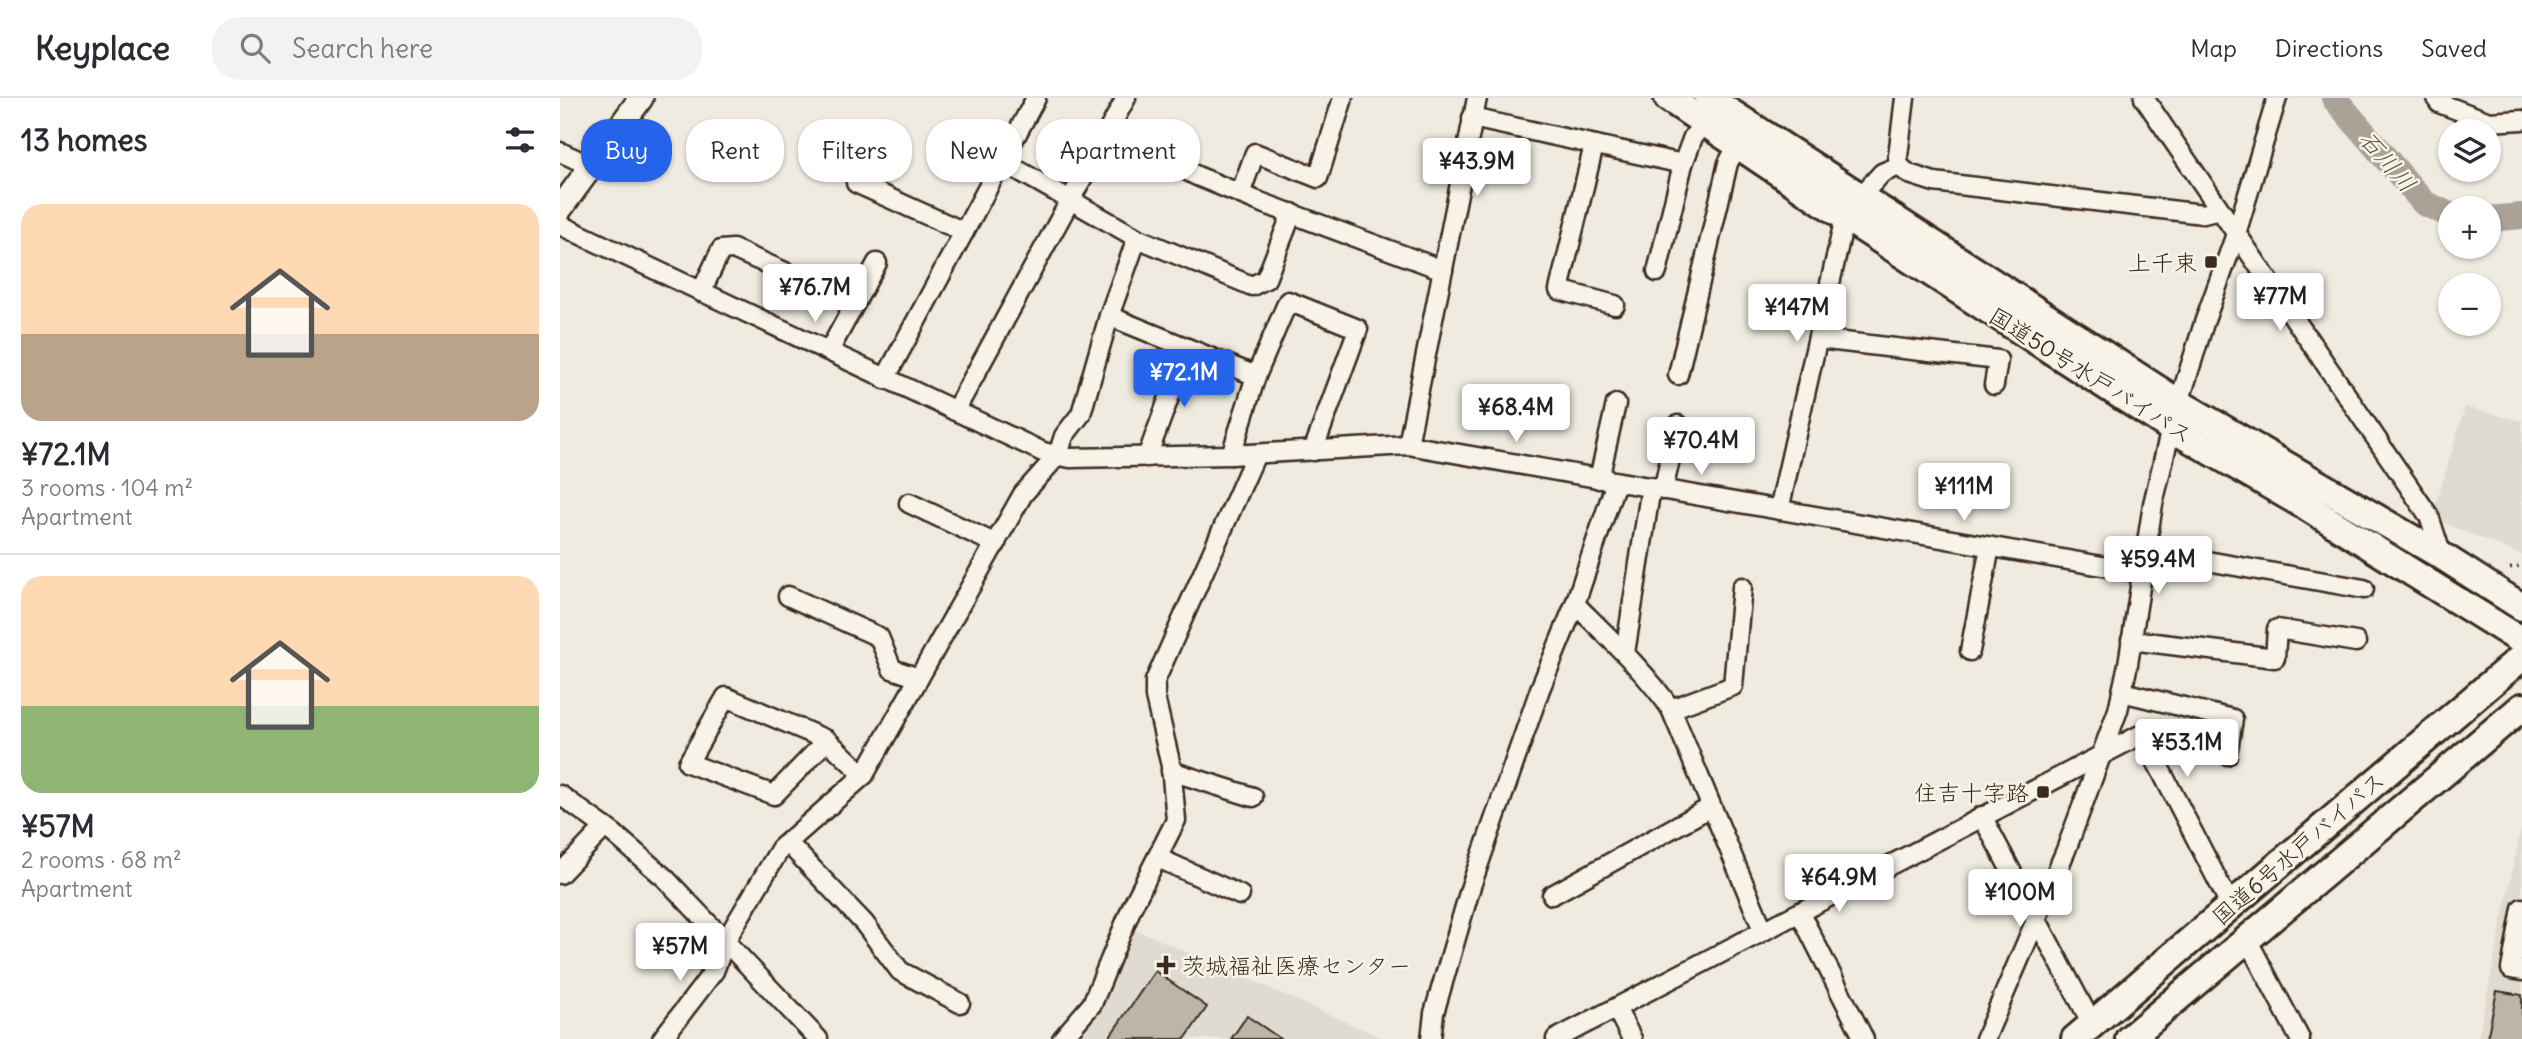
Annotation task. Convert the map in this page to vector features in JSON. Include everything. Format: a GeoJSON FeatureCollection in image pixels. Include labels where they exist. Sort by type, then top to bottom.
{"type":"FeatureCollection","features":[{"type":"Feature","properties":{"kind":"highway","name":"国道50号水戸バイパス"},"geometry":{"type":"LineString","coordinates":[[1668,98],[1706,110],[1852,208],[2175,415],[2330,520],[2522,641]]}},
{"type":"Feature","properties":{"kind":"highway","name":"国道50号水戸バイパス"},"geometry":{"type":"LineString","coordinates":[[1706,110],[1738,145],[1852,208]]}},
{"type":"Feature","properties":{"kind":"highway","name":"国道50号水戸バイパス"},"geometry":{"type":"LineString","coordinates":[[2175,415],[2442,556],[2522,607]]}},
{"type":"Feature","properties":{"kind":"highway","name":"国道6号水戸バイパス"},"geometry":{"type":"LineString","coordinates":[[2084,1032],[2522,657]]}},
{"type":"Feature","properties":{"kind":"highway","name":"国道6号水戸バイパス"},"geometry":{"type":"LineString","coordinates":[[2129,1039],[2522,707]]}},
{"type":"Feature","properties":{"kind":"main road"},"geometry":{"type":"LineString","coordinates":[[626,119],[641,98]]}},
{"type":"Feature","properties":{"kind":"main road"},"geometry":{"type":"LineString","coordinates":[[560,209],[581,180]]}},
{"type":"Feature","properties":{"kind":"street"},"geometry":{"type":"LineString","coordinates":[[1022,124],[1036,98]]}},
{"type":"Feature","properties":{"kind":"street"},"geometry":{"type":"LineString","coordinates":[[1115,119],[1126,98]]}},
{"type":"Feature","properties":{"kind":"street"},"geometry":{"type":"LineString","coordinates":[[1240,194],[1255,153],[1318,178],[1343,98]]}},
{"type":"Feature","properties":{"kind":"street"},"geometry":{"type":"LineString","coordinates":[[1408,445],[1477,98]]}},
{"type":"Feature","properties":{"kind":"street"},"geometry":{"type":"LineString","coordinates":[[1905,98],[1898,156],[1899,166],[1909,174],[1934,182],[2203,214],[2219,210]]}},
{"type":"Feature","properties":{"kind":"street"},"geometry":{"type":"LineString","coordinates":[[2144,98],[2428,516],[2442,556]]}},
{"type":"Feature","properties":{"kind":"street"},"geometry":{"type":"LineString","coordinates":[[1985,1039],[2066,850],[2103,752],[2122,692],[2153,504],[2175,415],[2236,234],[2277,98]]}},
{"type":"Feature","properties":{"kind":"street"},"geometry":{"type":"LineString","coordinates":[[2437,98],[2438,103],[2489,122],[2522,120]]}},
{"type":"Feature","properties":{"kind":"street"},"geometry":{"type":"LineString","coordinates":[[1657,272],[1683,164],[1706,110]]}},
{"type":"Feature","properties":{"kind":"street"},"geometry":{"type":"LineString","coordinates":[[1472,118],[1683,164]]}},
{"type":"Feature","properties":{"kind":"street"},"geometry":{"type":"LineString","coordinates":[[1594,145],[1559,290],[1615,305]]}},
{"type":"Feature","properties":{"kind":"street"},"geometry":{"type":"LineString","coordinates":[[1678,375],[1728,163],[1738,145]]}},
{"type":"Feature","properties":{"kind":"street"},"geometry":{"type":"LineString","coordinates":[[560,152],[581,161]]}},
{"type":"Feature","properties":{"kind":"street"},"geometry":{"type":"LineString","coordinates":[[1779,510],[1818,339],[1852,208],[1882,173],[1899,166]]}},
{"type":"Feature","properties":{"kind":"street"},"geometry":{"type":"LineString","coordinates":[[1022,172],[1137,238],[1252,286],[1266,279],[1292,213]]}},
{"type":"Feature","properties":{"kind":"street"},"geometry":{"type":"LineString","coordinates":[[1200,177],[1443,271]]}},
{"type":"Feature","properties":{"kind":"street"},"geometry":{"type":"LineString","coordinates":[[885,379],[991,182]]}},
{"type":"Feature","properties":{"kind":"street"},"geometry":{"type":"LineString","coordinates":[[955,411],[1080,182]]}},
{"type":"Feature","properties":{"kind":"street"},"geometry":{"type":"LineString","coordinates":[[856,183],[964,232]]}},
{"type":"Feature","properties":{"kind":"street"},"geometry":{"type":"LineString","coordinates":[[560,225],[885,379],[1043,452],[1058,456],[1231,456],[1408,445],[2142,573]]}},
{"type":"Feature","properties":{"kind":"street"},"geometry":{"type":"LineString","coordinates":[[662,1039],[714,971],[726,940],[780,849],[864,775],[1023,494],[1058,456],[1064,436],[1081,414],[1109,316],[1137,238]]}},
{"type":"Feature","properties":{"kind":"street"},"geometry":{"type":"LineString","coordinates":[[701,292],[721,250],[733,248],[855,303]]}},
{"type":"Feature","properties":{"kind":"street"},"geometry":{"type":"LineString","coordinates":[[829,351],[877,263]]}},
{"type":"Feature","properties":{"kind":"street"},"geometry":{"type":"LineString","coordinates":[[1231,456],[1256,376],[1288,301],[1358,329],[1313,451]]}},
{"type":"Feature","properties":{"kind":"street"},"geometry":{"type":"LineString","coordinates":[[1109,316],[1256,376]]}},
{"type":"Feature","properties":{"kind":"street"},"geometry":{"type":"LineString","coordinates":[[1818,339],[1998,360],[1994,385]]}},
{"type":"Feature","properties":{"kind":"street"},"geometry":{"type":"LineString","coordinates":[[1147,457],[1187,349]]}},
{"type":"Feature","properties":{"kind":"street"},"geometry":{"type":"LineString","coordinates":[[1431,1039],[1434,1013],[1471,886],[1540,689],[1575,604],[1608,481],[1616,404]]}},
{"type":"Feature","properties":{"kind":"street"},"geometry":{"type":"LineString","coordinates":[[1625,653],[1657,488],[1678,425]]}},
{"type":"Feature","properties":{"kind":"street"},"geometry":{"type":"LineString","coordinates":[[1062,1039],[1092,1004],[1132,907],[1176,820],[1171,771],[1155,698],[1155,681],[1256,454]]}},
{"type":"Feature","properties":{"kind":"street"},"geometry":{"type":"LineString","coordinates":[[909,503],[996,544]]}},
{"type":"Feature","properties":{"kind":"street"},"geometry":{"type":"LineString","coordinates":[[1970,651],[1990,547]]}},
{"type":"Feature","properties":{"kind":"street"},"geometry":{"type":"LineString","coordinates":[[2146,550],[2364,589]]}},
{"type":"Feature","properties":{"kind":"street"},"geometry":{"type":"LineString","coordinates":[[1671,709],[1733,686],[1742,587]]}},
{"type":"Feature","properties":{"kind":"street"},"geometry":{"type":"LineString","coordinates":[[788,596],[879,637],[892,669],[919,678]]}},
{"type":"Feature","properties":{"kind":"street"},"geometry":{"type":"LineString","coordinates":[[1575,604],[1625,653],[1671,709],[1763,930]]}},
{"type":"Feature","properties":{"kind":"street"},"geometry":{"type":"LineString","coordinates":[[2131,639],[2276,658],[2277,629],[2356,642]]}},
{"type":"Feature","properties":{"kind":"street"},"geometry":{"type":"LineString","coordinates":[[2122,692],[2233,719],[2227,755]]}},
{"type":"Feature","properties":{"kind":"street"},"geometry":{"type":"LineString","coordinates":[[827,740],[774,795],[688,763],[726,697],[827,740],[864,775]]}},
{"type":"Feature","properties":{"kind":"street"},"geometry":{"type":"LineString","coordinates":[[1556,1039],[2142,734],[2231,906]]}},
{"type":"Feature","properties":{"kind":"street"},"geometry":{"type":"LineString","coordinates":[[1171,771],[1253,797]]}},
{"type":"Feature","properties":{"kind":"street"},"geometry":{"type":"LineString","coordinates":[[560,795],[605,827],[665,878],[818,1039]]}},
{"type":"Feature","properties":{"kind":"street"},"geometry":{"type":"LineString","coordinates":[[1552,895],[1711,807]]}},
{"type":"Feature","properties":{"kind":"street"},"geometry":{"type":"LineString","coordinates":[[1982,816],[2036,919],[2084,1032]]}},
{"type":"Feature","properties":{"kind":"street"},"geometry":{"type":"LineString","coordinates":[[560,874],[605,827]]}},
{"type":"Feature","properties":{"kind":"street"},"geometry":{"type":"LineString","coordinates":[[788,842],[864,923],[900,971],[960,1003]]}},
{"type":"Feature","properties":{"kind":"street"},"geometry":{"type":"LineString","coordinates":[[1158,858],[1240,895]]}},
{"type":"Feature","properties":{"kind":"street"},"geometry":{"type":"LineString","coordinates":[[2522,908],[2511,969],[2522,971]]}},
{"type":"Feature","properties":{"kind":"street"},"geometry":{"type":"LineString","coordinates":[[1800,913],[1861,1038]]}},
{"type":"Feature","properties":{"kind":"street"},"geometry":{"type":"LineString","coordinates":[[2247,939],[2300,1039]]}},
{"type":"Feature","properties":{"kind":"street"},"geometry":{"type":"LineString","coordinates":[[1616,1007],[1632,1039]]}},
{"type":"Feature","properties":{"kind":"path"},"geometry":{"type":"LineString","coordinates":[[2510,568],[2522,566]]}},
{"type":"Feature","properties":{"kind":"shaded area"},"geometry":{"type":"Polygon","coordinates":[[[2465,407],[2522,421],[2522,555],[2441,522],[2436,517],[2434,511],[2465,407]]]}},
{"type":"Feature","properties":{"kind":"shaded area"},"geometry":{"type":"Polygon","coordinates":[[[2522,823],[2522,1039],[2478,1039],[2522,823]]]}},
{"type":"Feature","properties":{"kind":"shaded area","name":"茨城福祉医療センター"},"geometry":{"type":"Polygon","coordinates":[[[1130,927],[1385,1039],[1069,1039],[1130,927]]]}},
{"type":"Feature","properties":{"kind":"building"},"geometry":{"type":"Polygon","coordinates":[[[1155,971],[1207,1007],[1185,1039],[1108,1039],[1155,971]]]}},
{"type":"Feature","properties":{"kind":"building"},"geometry":{"type":"Polygon","coordinates":[[[2497,991],[2522,995],[2522,1039],[2487,1039],[2497,991]]]}},
{"type":"Feature","properties":{"kind":"building"},"geometry":{"type":"Polygon","coordinates":[[[1247,1016],[1281,1039],[1231,1039],[1247,1016]]]}},
{"type":"Feature","properties":{"kind":"waterway","name":"石川川"},"geometry":{"type":"LineString","coordinates":[[2334,98],[2424,203],[2438,209]]}},
{"type":"Feature","properties":{"kind":"waterway","name":"石川川"},"geometry":{"type":"LineString","coordinates":[[2501,218],[2522,216]]}},
{"type":"Feature","properties":{"kind":"place","name":"上千束"},"geometry":{"type":"Point","coordinates":[2211,262]}},
{"type":"Feature","properties":{"kind":"place","name":"住吉十字路"},"geometry":{"type":"Point","coordinates":[2043,792]}},
{"type":"Feature","properties":{"kind":"place","name":"茨城福祉医療センター"},"geometry":{"type":"Point","coordinates":[1166,965]}}]}
